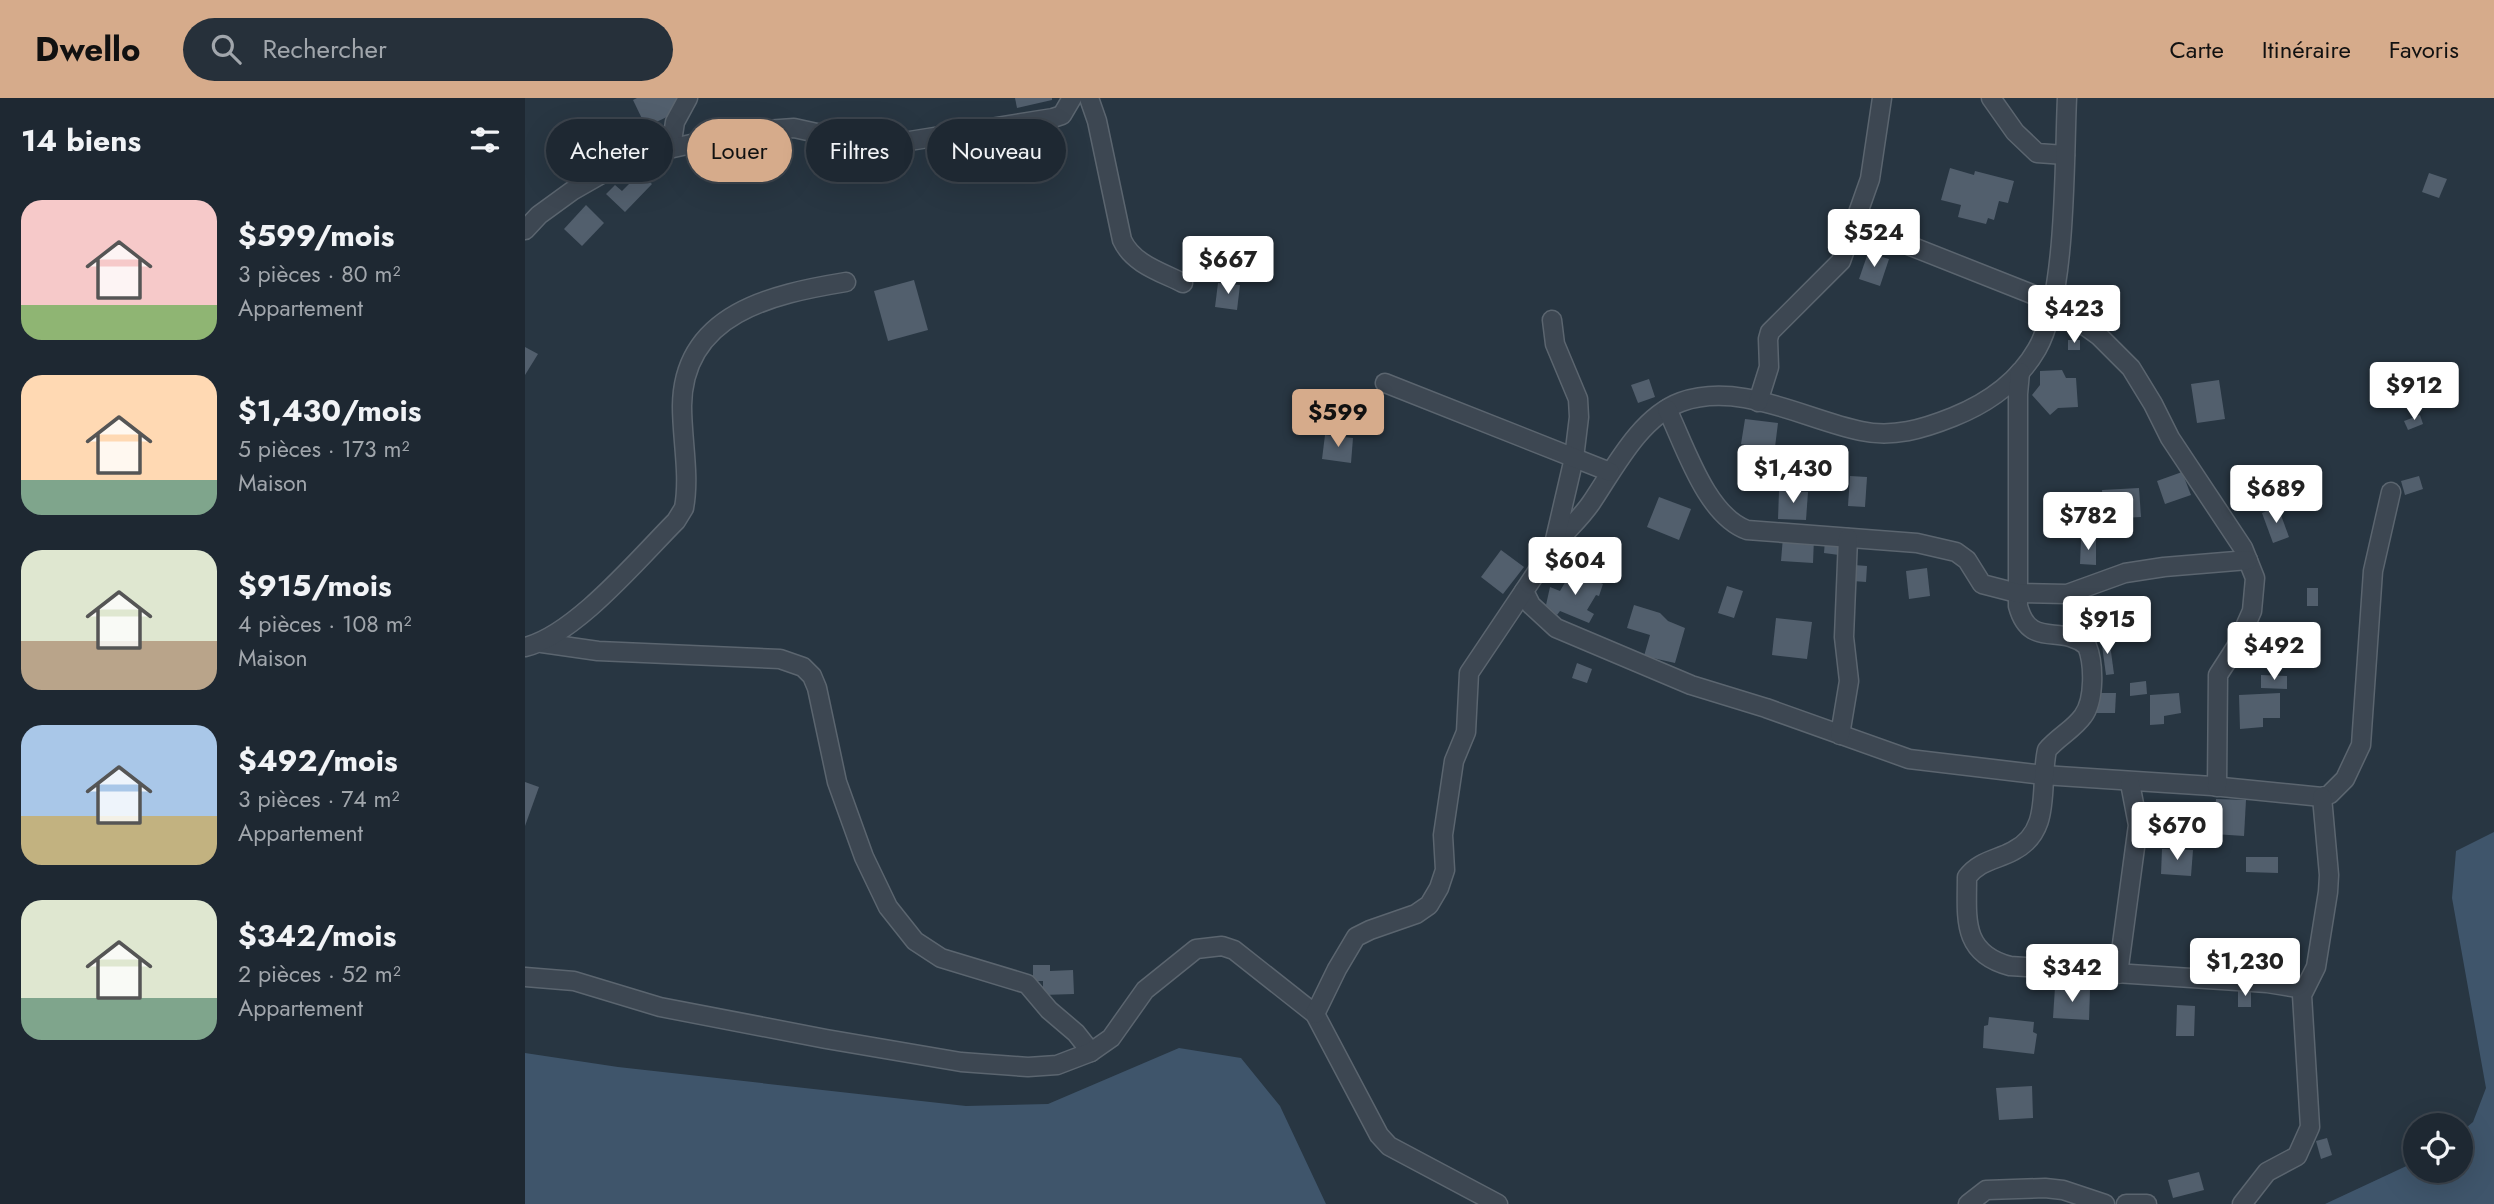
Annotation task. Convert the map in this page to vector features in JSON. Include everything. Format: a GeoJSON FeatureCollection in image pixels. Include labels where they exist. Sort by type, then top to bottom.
{"type":"FeatureCollection","features":[{"type":"Feature","properties":{"kind":"street"},"geometry":{"type":"LineString","coordinates":[[673,135],[675,122],[688,98]]}},
{"type":"Feature","properties":{"kind":"street"},"geometry":{"type":"LineString","coordinates":[[673,148],[767,128],[794,128],[858,142],[897,143],[1053,118],[1062,115],[1072,98]]}},
{"type":"Feature","properties":{"kind":"street"},"geometry":{"type":"LineString","coordinates":[[1089,98],[1097,121],[1122,240],[1128,252],[1137,260],[1183,283]]}},
{"type":"Feature","properties":{"kind":"street"},"geometry":{"type":"LineString","coordinates":[[1758,402],[1769,367],[1767,339],[1770,332],[1841,261],[1870,179],[1882,98]]}},
{"type":"Feature","properties":{"kind":"street"},"geometry":{"type":"LineString","coordinates":[[1991,98],[2015,132],[2038,153],[2065,155]]}},
{"type":"Feature","properties":{"kind":"street"},"geometry":{"type":"LineString","coordinates":[[1315,1014],[1356,937],[1416,914],[1429,905],[1439,888],[1445,870],[1443,835],[1454,761],[1466,732],[1469,673],[1553,548],[1590,505],[1630,444],[1667,409],[1682,402],[1722,396],[1758,402],[1862,432],[1891,434],[1916,430],[1976,408],[2000,393],[2020,372],[2038,347],[2052,302],[2060,237],[2067,98]]}},
{"type":"Feature","properties":{"kind":"street"},"geometry":{"type":"LineString","coordinates":[[525,230],[539,215],[587,182]]}},
{"type":"Feature","properties":{"kind":"street"},"geometry":{"type":"LineString","coordinates":[[1855,224],[2052,302],[2099,336],[2131,368],[2170,438],[2243,548],[2255,578],[2252,611],[2236,647],[2218,676],[2216,686],[2217,787]]}},
{"type":"Feature","properties":{"kind":"street"},"geometry":{"type":"LineString","coordinates":[[533,645],[612,586],[676,521],[684,508],[684,385],[698,349],[713,330],[736,313],[774,297],[846,282]]}},
{"type":"Feature","properties":{"kind":"street"},"geometry":{"type":"LineString","coordinates":[[1552,320],[1559,357],[1578,399],[1579,434],[1553,548]]}},
{"type":"Feature","properties":{"kind":"street"},"geometry":{"type":"LineString","coordinates":[[2020,372],[2017,593],[2022,620],[2027,628],[2037,633],[2079,640],[2087,646],[2092,666],[2085,713],[2047,750],[2043,775],[2042,816],[2036,832],[2014,851],[1983,863],[1967,877],[1970,935],[1975,945],[1988,958],[2010,966],[2267,983],[2304,989]]}},
{"type":"Feature","properties":{"kind":"street"},"geometry":{"type":"LineString","coordinates":[[1385,383],[1610,472]]}},
{"type":"Feature","properties":{"kind":"street"},"geometry":{"type":"LineString","coordinates":[[1667,409],[1720,512],[1733,525],[1747,530],[1917,542],[1956,552],[1967,561],[1982,584],[2017,593],[2067,594],[2125,573],[2248,560]]}},
{"type":"Feature","properties":{"kind":"street"},"geometry":{"type":"LineString","coordinates":[[1524,591],[1531,606],[1556,628],[1691,685],[1921,761],[2130,783],[2217,787],[2322,797],[2330,794],[2345,779],[2361,745],[2374,571],[2391,492]]}},
{"type":"Feature","properties":{"kind":"street"},"geometry":{"type":"LineString","coordinates":[[1840,735],[1849,681],[1844,637],[1849,538]]}},
{"type":"Feature","properties":{"kind":"street"},"geometry":{"type":"LineString","coordinates":[[533,645],[598,651],[780,659],[803,667],[812,676],[817,688],[831,762],[864,858],[888,907],[915,941],[941,958],[1027,984],[1091,1052]]}},
{"type":"Feature","properties":{"kind":"street"},"geometry":{"type":"LineString","coordinates":[[2118,974],[2138,825],[2130,783]]}},
{"type":"Feature","properties":{"kind":"street"},"geometry":{"type":"LineString","coordinates":[[2242,1204],[2267,1172],[2297,1156],[2307,1139],[2310,1127],[2302,1014],[2304,989],[2316,967],[2329,875],[2322,797]]}},
{"type":"Feature","properties":{"kind":"street"},"geometry":{"type":"LineString","coordinates":[[525,977],[574,981],[660,1007],[961,1062],[996,1067],[1057,1065],[1091,1052],[1111,1038],[1145,990],[1196,949],[1210,946],[1234,950],[1315,1014],[1379,1135],[1389,1146],[1498,1204]]}},
{"type":"Feature","properties":{"kind":"street"},"geometry":{"type":"LineString","coordinates":[[1968,1204],[1986,1190],[2045,1188],[2063,1190],[2105,1204]]}},
{"type":"Feature","properties":{"kind":"street"},"geometry":{"type":"LineString","coordinates":[[2126,1204],[2147,1204]]}},
{"type":"Feature","properties":{"kind":"water"},"geometry":{"type":"Polygon","coordinates":[[[2494,832],[2494,1204],[2325,1204],[2403,1168],[2403,1183],[2473,1183],[2473,1122],[2486,1088],[2452,898],[2456,851],[2494,832]]]}},
{"type":"Feature","properties":{"kind":"water"},"geometry":{"type":"Polygon","coordinates":[[[1179,1048],[1241,1058],[1280,1106],[1326,1204],[525,1204],[525,1053],[618,1067],[966,1106],[1048,1104],[1179,1048]]]}},
{"type":"Feature","properties":{"kind":"building"},"geometry":{"type":"Polygon","coordinates":[[[677,98],[679,102],[673,114],[663,119],[642,119],[633,100],[677,98]]]}},
{"type":"Feature","properties":{"kind":"building"},"geometry":{"type":"Polygon","coordinates":[[[1015,98],[1052,98],[1052,100],[1017,108],[1015,98]]]}},
{"type":"Feature","properties":{"kind":"building"},"geometry":{"type":"Polygon","coordinates":[[[1950,168],[2014,181],[2008,203],[1999,201],[1994,220],[1988,218],[1986,224],[1958,217],[1961,205],[1941,200],[1950,168]]]}},
{"type":"Feature","properties":{"kind":"building"},"geometry":{"type":"Polygon","coordinates":[[[2429,173],[2447,179],[2439,198],[2422,192],[2429,173]]]}},
{"type":"Feature","properties":{"kind":"building"},"geometry":{"type":"Polygon","coordinates":[[[631,182],[652,184],[625,212],[606,194],[615,185],[622,191],[631,182]]]}},
{"type":"Feature","properties":{"kind":"building"},"geometry":{"type":"Polygon","coordinates":[[[586,205],[604,223],[582,246],[564,229],[586,205]]]}},
{"type":"Feature","properties":{"kind":"building"},"geometry":{"type":"Polygon","coordinates":[[[1868,253],[1889,259],[1880,286],[1859,279],[1868,253]]]}},
{"type":"Feature","properties":{"kind":"building"},"geometry":{"type":"Polygon","coordinates":[[[914,280],[928,330],[888,341],[874,291],[914,280]]]}},
{"type":"Feature","properties":{"kind":"building"},"geometry":{"type":"Polygon","coordinates":[[[1218,283],[1240,285],[1237,310],[1215,307],[1218,283]]]}},
{"type":"Feature","properties":{"kind":"building"},"geometry":{"type":"Polygon","coordinates":[[[2068,340],[2080,340],[2080,350],[2068,350],[2068,340]]]}},
{"type":"Feature","properties":{"kind":"building"},"geometry":{"type":"Polygon","coordinates":[[[525,347],[538,354],[525,375],[525,347]]]}},
{"type":"Feature","properties":{"kind":"building"},"geometry":{"type":"Polygon","coordinates":[[[2062,370],[2066,378],[2076,378],[2078,407],[2058,408],[2050,415],[2032,395],[2040,385],[2040,371],[2062,370]]]}},
{"type":"Feature","properties":{"kind":"building"},"geometry":{"type":"Polygon","coordinates":[[[1649,379],[1655,397],[1638,403],[1631,385],[1649,379]]]}},
{"type":"Feature","properties":{"kind":"building"},"geometry":{"type":"Polygon","coordinates":[[[2219,380],[2225,419],[2197,423],[2191,384],[2219,380]]]}},
{"type":"Feature","properties":{"kind":"building"},"geometry":{"type":"Polygon","coordinates":[[[2420,415],[2423,424],[2408,430],[2404,421],[2420,415]]]}},
{"type":"Feature","properties":{"kind":"building"},"geometry":{"type":"Polygon","coordinates":[[[1745,419],[1778,423],[1773,463],[1746,461],[1743,456],[1746,445],[1741,444],[1745,419]]]}},
{"type":"Feature","properties":{"kind":"building"},"geometry":{"type":"Polygon","coordinates":[[[1325,435],[1353,438],[1351,463],[1322,459],[1325,435]]]}},
{"type":"Feature","properties":{"kind":"building"},"geometry":{"type":"Polygon","coordinates":[[[1805,467],[1822,468],[1821,485],[1804,484],[1805,467]]]}},
{"type":"Feature","properties":{"kind":"building"},"geometry":{"type":"Polygon","coordinates":[[[2182,472],[2191,495],[2165,504],[2157,481],[2182,472]]]}},
{"type":"Feature","properties":{"kind":"building"},"geometry":{"type":"Polygon","coordinates":[[[1850,476],[1867,477],[1865,507],[1848,506],[1850,476]]]}},
{"type":"Feature","properties":{"kind":"building"},"geometry":{"type":"Polygon","coordinates":[[[2419,476],[2423,489],[2405,495],[2401,481],[2419,476]]]}},
{"type":"Feature","properties":{"kind":"building"},"geometry":{"type":"Polygon","coordinates":[[[2139,488],[2141,517],[2104,519],[2102,490],[2139,488]]]}},
{"type":"Feature","properties":{"kind":"building"},"geometry":{"type":"Polygon","coordinates":[[[1779,491],[1808,492],[1806,520],[1778,519],[1779,491]]]}},
{"type":"Feature","properties":{"kind":"building"},"geometry":{"type":"Polygon","coordinates":[[[1659,497],[1691,509],[1679,540],[1647,527],[1659,497]]]}},
{"type":"Feature","properties":{"kind":"building"},"geometry":{"type":"Polygon","coordinates":[[[2278,507],[2289,537],[2273,543],[2262,513],[2278,507]]]}},
{"type":"Feature","properties":{"kind":"building"},"geometry":{"type":"Polygon","coordinates":[[[1783,537],[1814,538],[1813,563],[1781,561],[1783,537]]]}},
{"type":"Feature","properties":{"kind":"building"},"geometry":{"type":"Polygon","coordinates":[[[2081,539],[2096,539],[2096,565],[2080,564],[2081,539]]]}},
{"type":"Feature","properties":{"kind":"building"},"geometry":{"type":"Polygon","coordinates":[[[1825,540],[1840,541],[1839,555],[1824,553],[1825,540]]]}},
{"type":"Feature","properties":{"kind":"building"},"geometry":{"type":"Polygon","coordinates":[[[1501,550],[1524,567],[1503,594],[1481,577],[1501,550]]]}},
{"type":"Feature","properties":{"kind":"building"},"geometry":{"type":"Polygon","coordinates":[[[1854,565],[1867,566],[1866,582],[1853,581],[1854,565]]]}},
{"type":"Feature","properties":{"kind":"building"},"geometry":{"type":"Polygon","coordinates":[[[1927,568],[1930,596],[1909,599],[1906,571],[1927,568]]]}},
{"type":"Feature","properties":{"kind":"building"},"geometry":{"type":"Polygon","coordinates":[[[1578,572],[1603,584],[1599,596],[1596,595],[1587,610],[1594,614],[1589,623],[1560,611],[1557,615],[1546,605],[1550,587],[1560,591],[1570,574],[1578,572]]]}},
{"type":"Feature","properties":{"kind":"building"},"geometry":{"type":"Polygon","coordinates":[[[1727,586],[1743,591],[1734,618],[1718,613],[1727,586]]]}},
{"type":"Feature","properties":{"kind":"building"},"geometry":{"type":"Polygon","coordinates":[[[2307,588],[2318,588],[2318,606],[2307,606],[2307,588]]]}},
{"type":"Feature","properties":{"kind":"building"},"geometry":{"type":"Polygon","coordinates":[[[1634,605],[1660,613],[1668,621],[1685,628],[1675,663],[1644,656],[1650,635],[1627,628],[1634,605]]]}},
{"type":"Feature","properties":{"kind":"building"},"geometry":{"type":"Polygon","coordinates":[[[1776,618],[1812,622],[1807,659],[1772,655],[1776,618]]]}},
{"type":"Feature","properties":{"kind":"building"},"geometry":{"type":"Polygon","coordinates":[[[2134,618],[2134,635],[2092,635],[2092,619],[2134,618]]]}},
{"type":"Feature","properties":{"kind":"building"},"geometry":{"type":"Polygon","coordinates":[[[2109,637],[2114,674],[2106,675],[2101,638],[2109,637]]]}},
{"type":"Feature","properties":{"kind":"building"},"geometry":{"type":"Polygon","coordinates":[[[1577,663],[1592,669],[1587,683],[1572,678],[1577,663]]]}},
{"type":"Feature","properties":{"kind":"building"},"geometry":{"type":"Polygon","coordinates":[[[2261,675],[2287,676],[2287,689],[2261,688],[2261,675]]]}},
{"type":"Feature","properties":{"kind":"building"},"geometry":{"type":"Polygon","coordinates":[[[2146,681],[2147,694],[2130,696],[2130,683],[2146,681]]]}},
{"type":"Feature","properties":{"kind":"building"},"geometry":{"type":"Polygon","coordinates":[[[2093,693],[2116,693],[2115,713],[2093,713],[2093,693]]]}},
{"type":"Feature","properties":{"kind":"building"},"geometry":{"type":"Polygon","coordinates":[[[2179,693],[2181,713],[2164,716],[2164,724],[2150,725],[2150,695],[2179,693]]]}},
{"type":"Feature","properties":{"kind":"building"},"geometry":{"type":"Polygon","coordinates":[[[2280,693],[2280,718],[2263,718],[2263,727],[2240,729],[2239,695],[2280,693]]]}},
{"type":"Feature","properties":{"kind":"building"},"geometry":{"type":"Polygon","coordinates":[[[525,782],[539,787],[525,826],[525,782]]]}},
{"type":"Feature","properties":{"kind":"building"},"geometry":{"type":"Polygon","coordinates":[[[2216,799],[2246,800],[2244,836],[2214,834],[2216,799]]]}},
{"type":"Feature","properties":{"kind":"building"},"geometry":{"type":"Polygon","coordinates":[[[2170,836],[2193,837],[2193,847],[2170,846],[2170,836]]]}},
{"type":"Feature","properties":{"kind":"building"},"geometry":{"type":"Polygon","coordinates":[[[2162,849],[2193,850],[2191,876],[2161,874],[2162,849]]]}},
{"type":"Feature","properties":{"kind":"building"},"geometry":{"type":"Polygon","coordinates":[[[2246,857],[2278,857],[2278,873],[2246,872],[2246,857]]]}},
{"type":"Feature","properties":{"kind":"building"},"geometry":{"type":"Polygon","coordinates":[[[1033,965],[1050,965],[1050,971],[1073,970],[1074,994],[1043,995],[1043,981],[1033,981],[1033,965]]]}},
{"type":"Feature","properties":{"kind":"building"},"geometry":{"type":"Polygon","coordinates":[[[2055,987],[2090,990],[2089,1020],[2053,1018],[2055,987]]]}},
{"type":"Feature","properties":{"kind":"building"},"geometry":{"type":"Polygon","coordinates":[[[2238,988],[2251,988],[2251,1007],[2238,1007],[2238,988]]]}},
{"type":"Feature","properties":{"kind":"building"},"geometry":{"type":"Polygon","coordinates":[[[2177,1005],[2195,1006],[2194,1036],[2176,1036],[2177,1005]]]}},
{"type":"Feature","properties":{"kind":"building"},"geometry":{"type":"Polygon","coordinates":[[[1989,1017],[2034,1022],[2033,1032],[2037,1034],[2034,1054],[1983,1048],[1984,1026],[1988,1025],[1989,1017]]]}},
{"type":"Feature","properties":{"kind":"building"},"geometry":{"type":"Polygon","coordinates":[[[2032,1086],[2033,1118],[1999,1120],[1996,1088],[2032,1086]]]}},
{"type":"Feature","properties":{"kind":"building"},"geometry":{"type":"Polygon","coordinates":[[[2327,1138],[2332,1155],[2321,1159],[2316,1141],[2327,1138]]]}},
{"type":"Feature","properties":{"kind":"building"},"geometry":{"type":"Polygon","coordinates":[[[2199,1172],[2204,1190],[2173,1198],[2168,1180],[2199,1172]]]}}]}
